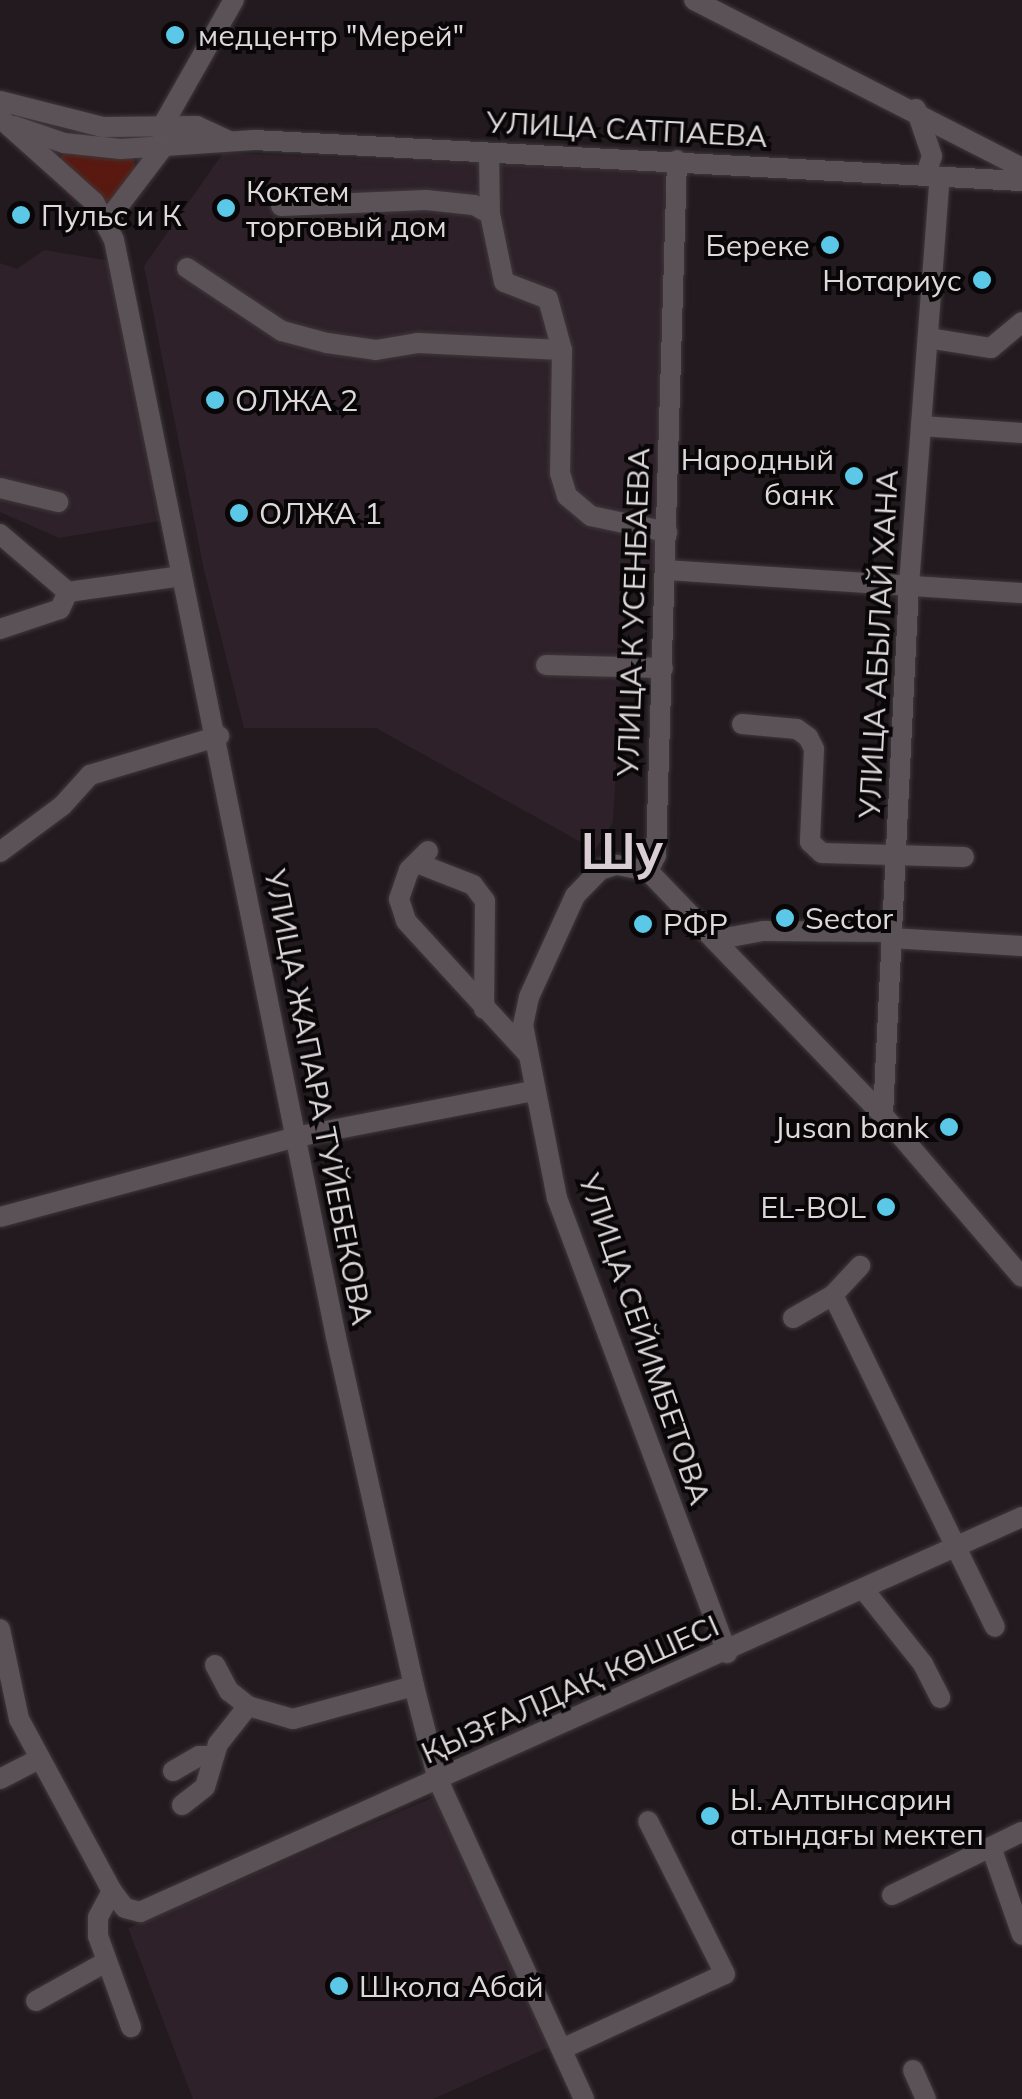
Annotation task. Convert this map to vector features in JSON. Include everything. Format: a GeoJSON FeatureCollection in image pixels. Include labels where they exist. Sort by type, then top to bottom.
{"type":"FeatureCollection","features":[{"type":"Feature","properties":{"kind":"street"},"geometry":{"type":"LineString","coordinates":[[106,220],[160,140],[234,0]]}},
{"type":"Feature","properties":{"kind":"street"},"geometry":{"type":"LineString","coordinates":[[694,0],[916,108],[1022,168]]}},
{"type":"Feature","properties":{"kind":"street","name":"УЛИЦА САТПАЕВА"},"geometry":{"type":"LineString","coordinates":[[0,101],[160,140]]}},
{"type":"Feature","properties":{"kind":"street","name":"УЛИЦА АБЫЛАЙ ХАНА"},"geometry":{"type":"LineString","coordinates":[[883,1115],[909,585],[928,338],[932,156],[916,108]]}},
{"type":"Feature","properties":{"kind":"street","name":"УЛИЦА САТПАЕВА"},"geometry":{"type":"LineString","coordinates":[[2,120],[64,143],[160,140],[197,126],[229,141],[677,160],[1022,181]]}},
{"type":"Feature","properties":{"kind":"street","name":"УЛИЦА ЖАПАРА ТУЙЕБЕКОВА"},"geometry":{"type":"LineString","coordinates":[[2,120],[94,202],[106,220],[158,435],[182,576],[218,736],[296,1137],[414,1686],[438,1780],[584,2099]]}},
{"type":"Feature","properties":{"kind":"street"},"geometry":{"type":"LineString","coordinates":[[489,152],[490,214],[504,282],[548,299],[562,350],[560,473],[567,496],[590,516],[667,532]]}},
{"type":"Feature","properties":{"kind":"street","name":"УЛИЦА К УСЕНБАЕВА"},"geometry":{"type":"LineString","coordinates":[[648,871],[656,856],[677,160]]}},
{"type":"Feature","properties":{"kind":"street"},"geometry":{"type":"LineString","coordinates":[[281,206],[426,200],[474,205],[490,214]]}},
{"type":"Feature","properties":{"kind":"street"},"geometry":{"type":"LineString","coordinates":[[186,268],[282,330],[327,343],[376,350],[418,343],[562,350]]}},
{"type":"Feature","properties":{"kind":"street"},"geometry":{"type":"LineString","coordinates":[[928,338],[991,348],[1022,322]]}},
{"type":"Feature","properties":{"kind":"street"},"geometry":{"type":"LineString","coordinates":[[921,426],[1022,433]]}},
{"type":"Feature","properties":{"kind":"street"},"geometry":{"type":"LineString","coordinates":[[0,488],[58,502]]}},
{"type":"Feature","properties":{"kind":"street"},"geometry":{"type":"LineString","coordinates":[[0,534],[68,592],[182,576]]}},
{"type":"Feature","properties":{"kind":"street"},"geometry":{"type":"LineString","coordinates":[[666,570],[1022,593]]}},
{"type":"Feature","properties":{"kind":"street"},"geometry":{"type":"LineString","coordinates":[[0,629],[60,609],[68,592]]}},
{"type":"Feature","properties":{"kind":"street"},"geometry":{"type":"LineString","coordinates":[[546,665],[663,668]]}},
{"type":"Feature","properties":{"kind":"street"},"geometry":{"type":"LineString","coordinates":[[742,724],[797,728],[808,737],[814,749],[810,842],[822,853],[964,857]]}},
{"type":"Feature","properties":{"kind":"street"},"geometry":{"type":"LineString","coordinates":[[0,852],[62,806],[90,775],[218,736]]}},
{"type":"Feature","properties":{"kind":"street"},"geometry":{"type":"LineString","coordinates":[[484,1009],[484,900],[473,885],[422,857],[398,899],[406,921],[484,1009],[527,1052]]}},
{"type":"Feature","properties":{"kind":"street","name":"УЛИЦА СЕЙИМБЕТОВА"},"geometry":{"type":"LineString","coordinates":[[648,871],[616,865],[600,870],[575,896],[529,997],[527,1052],[557,1198],[727,1653]]}},
{"type":"Feature","properties":{"kind":"street"},"geometry":{"type":"LineString","coordinates":[[648,871],[883,1115],[1022,1277]]}},
{"type":"Feature","properties":{"kind":"street"},"geometry":{"type":"LineString","coordinates":[[714,940],[763,931],[891,935],[1022,946]]}},
{"type":"Feature","properties":{"kind":"street"},"geometry":{"type":"LineString","coordinates":[[0,1217],[296,1137],[533,1092]]}},
{"type":"Feature","properties":{"kind":"street"},"geometry":{"type":"LineString","coordinates":[[793,1318],[833,1295],[860,1266]]}},
{"type":"Feature","properties":{"kind":"street"},"geometry":{"type":"LineString","coordinates":[[833,1295],[995,1628]]}},
{"type":"Feature","properties":{"kind":"street","name":"ҚЫЗҒАЛДАҚ КӨШЕСІ"},"geometry":{"type":"LineString","coordinates":[[112,1891],[124,1908],[140,1912],[727,1653],[1022,1517]]}},
{"type":"Feature","properties":{"kind":"street"},"geometry":{"type":"LineString","coordinates":[[864,1590],[923,1664],[940,1698]]}},
{"type":"Feature","properties":{"kind":"street"},"geometry":{"type":"LineString","coordinates":[[0,1629],[19,1719],[112,1891],[98,1917],[106,1962],[130,2027]]}},
{"type":"Feature","properties":{"kind":"street"},"geometry":{"type":"LineString","coordinates":[[215,1665],[248,1706],[293,1719],[414,1686]]}},
{"type":"Feature","properties":{"kind":"street"},"geometry":{"type":"LineString","coordinates":[[182,1804],[205,1787],[213,1756],[248,1706]]}},
{"type":"Feature","properties":{"kind":"street"},"geometry":{"type":"LineString","coordinates":[[173,1771],[198,1756],[213,1756]]}},
{"type":"Feature","properties":{"kind":"street"},"geometry":{"type":"LineString","coordinates":[[0,1780],[39,1759]]}},
{"type":"Feature","properties":{"kind":"street"},"geometry":{"type":"LineString","coordinates":[[562,2050],[724,1974],[648,1821]]}},
{"type":"Feature","properties":{"kind":"street"},"geometry":{"type":"LineString","coordinates":[[892,1895],[1022,1832]]}},
{"type":"Feature","properties":{"kind":"street"},"geometry":{"type":"LineString","coordinates":[[990,1848],[1022,1935]]}},
{"type":"Feature","properties":{"kind":"street"},"geometry":{"type":"LineString","coordinates":[[36,2001],[106,1962]]}},
{"type":"Feature","properties":{"kind":"street"},"geometry":{"type":"LineString","coordinates":[[913,2070],[926,2099]]}},
{"type":"Feature","properties":{"kind":"shaded area"},"geometry":{"type":"Polygon","coordinates":[[[97,131],[112,133],[124,142],[133,154],[133,184],[124,196],[112,205],[97,207],[82,205],[70,196],[61,184],[59,169],[61,154],[70,142],[82,133],[97,131]]]}},
{"type":"Feature","properties":{"kind":"shaded area"},"geometry":{"type":"Polygon","coordinates":[[[223,153],[665,172],[659,571],[627,569],[613,822],[595,850],[376,728],[244,728],[204,570],[144,266],[223,153]]]}},
{"type":"Feature","properties":{"kind":"shaded area"},"geometry":{"type":"Polygon","coordinates":[[[44,250],[117,262],[161,521],[59,538],[0,512],[0,263],[17,269],[44,250]]]}},
{"type":"Feature","properties":{"kind":"shaded area","name":"Школа Абай"},"geometry":{"type":"Polygon","coordinates":[[[441,1794],[554,2045],[433,2099],[193,2099],[128,1928],[441,1794]]]}},
{"type":"Feature","properties":{"kind":"place","name":"медцентр \"Мерей\""},"geometry":{"type":"Point","coordinates":[175,35]}},
{"type":"Feature","properties":{"kind":"place","name":"Коктем торговый дом"},"geometry":{"type":"Point","coordinates":[226,208]}},
{"type":"Feature","properties":{"kind":"place","name":"Пульс и К"},"geometry":{"type":"Point","coordinates":[21,215]}},
{"type":"Feature","properties":{"kind":"place","name":"Береке"},"geometry":{"type":"Point","coordinates":[830,245]}},
{"type":"Feature","properties":{"kind":"place","name":"Нотариус"},"geometry":{"type":"Point","coordinates":[982,280]}},
{"type":"Feature","properties":{"kind":"place","name":"ОЛЖА 2"},"geometry":{"type":"Point","coordinates":[215,400]}},
{"type":"Feature","properties":{"kind":"place","name":"Народный банк"},"geometry":{"type":"Point","coordinates":[854,476]}},
{"type":"Feature","properties":{"kind":"place","name":"ОЛЖА 1"},"geometry":{"type":"Point","coordinates":[239,513]}},
{"type":"Feature","properties":{"kind":"place","name":"Sector"},"geometry":{"type":"Point","coordinates":[785,918]}},
{"type":"Feature","properties":{"kind":"place","name":"РФР"},"geometry":{"type":"Point","coordinates":[643,924]}},
{"type":"Feature","properties":{"kind":"place","name":"Jusan bank"},"geometry":{"type":"Point","coordinates":[949,1127]}},
{"type":"Feature","properties":{"kind":"place","name":"EL-BOL"},"geometry":{"type":"Point","coordinates":[886,1207]}},
{"type":"Feature","properties":{"kind":"place","name":"Ы. Алтынсарин атындағы мектеп"},"geometry":{"type":"Point","coordinates":[710,1816]}},
{"type":"Feature","properties":{"kind":"place","name":"Школа Абай"},"geometry":{"type":"Point","coordinates":[339,1986]}},
{"type":"Feature","properties":{"kind":"district","name":"Шу"},"geometry":{"type":"Point","coordinates":[622,851]}}]}
